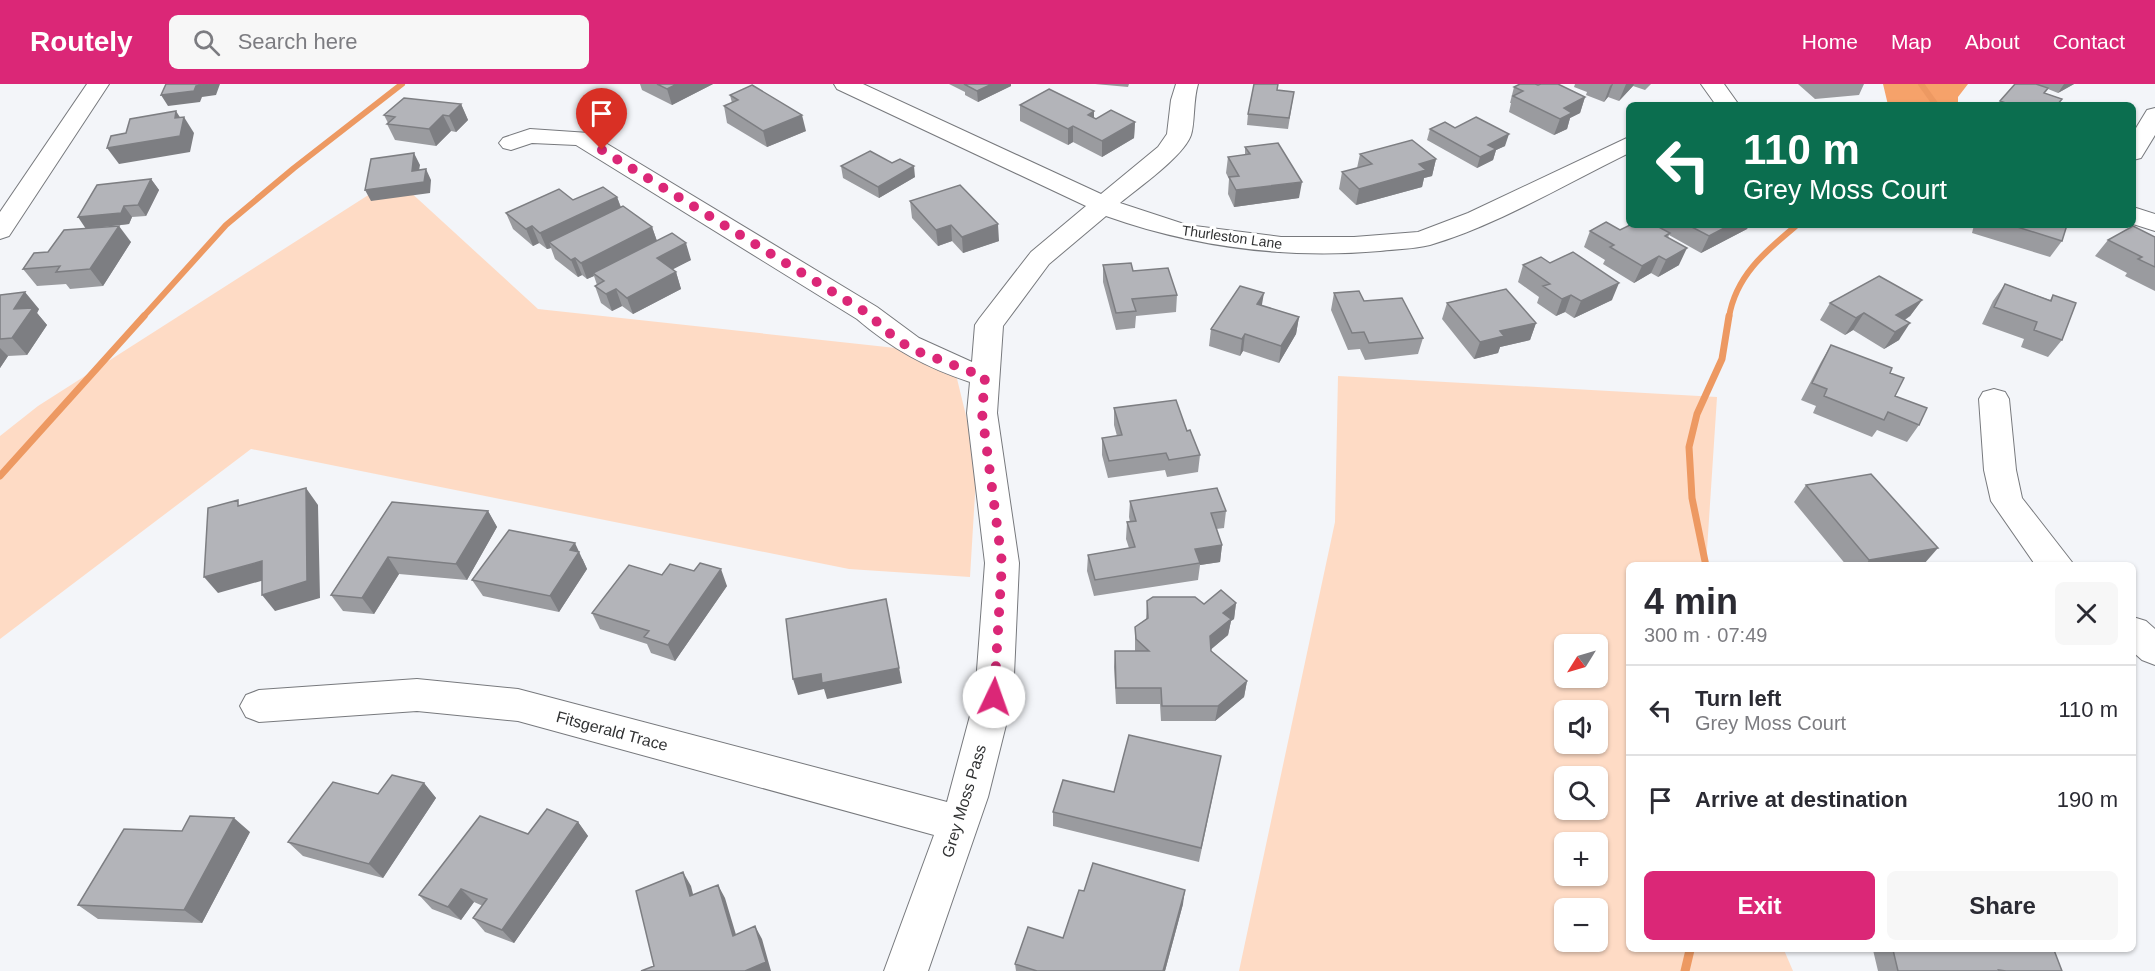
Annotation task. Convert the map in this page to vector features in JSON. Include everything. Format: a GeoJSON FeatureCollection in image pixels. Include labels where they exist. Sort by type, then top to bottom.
{"type":"FeatureCollection","features":[{"type":"Feature","properties":{"kind":"street"},"geometry":{"type":"LineString","coordinates":[[0,231],[98,84]]}},
{"type":"Feature","properties":{"kind":"street","name":"Thurleston Lane"},"geometry":{"type":"LineString","coordinates":[[845,84],[1101,205],[1184,232],[1281,245],[1393,243],[1422,239],[1477,218],[1626,145]]}},
{"type":"Feature","properties":{"kind":"street","name":"Grey Moss Pass"},"geometry":{"type":"LineString","coordinates":[[906,971],[968,797],[994,697],[1002,563],[982,413],[989,325],[1040,258],[1166,152],[1179,135],[1182,100],[1187,84]]}},
{"type":"Feature","properties":{"kind":"street"},"geometry":{"type":"LineString","coordinates":[[1712,84],[1726,102]]}},
{"type":"Feature","properties":{"kind":"street"},"geometry":{"type":"LineString","coordinates":[[2136,148],[2155,115]]}},
{"type":"Feature","properties":{"kind":"street"},"geometry":{"type":"LineString","coordinates":[[512,143],[530,136],[581,138],[867,313],[896,339],[914,350],[985,377]]}},
{"type":"Feature","properties":{"kind":"street"},"geometry":{"type":"LineString","coordinates":[[2136,216],[2155,222]]}},
{"type":"Feature","properties":{"kind":"street"},"geometry":{"type":"LineString","coordinates":[[1994,399],[2000,470],[2007,501],[2053,562]]}},
{"type":"Feature","properties":{"kind":"street"},"geometry":{"type":"LineString","coordinates":[[2136,634],[2155,650]]}},
{"type":"Feature","properties":{"kind":"street","name":"Fitsgerald Trace"},"geometry":{"type":"LineString","coordinates":[[259,706],[417,695],[518,705],[958,823]]}},
{"type":"Feature","properties":{"kind":"shaded area"},"geometry":{"type":"Polygon","coordinates":[[[1883,84],[1968,84],[1958,97],[1958,102],[1887,102],[1883,84]]]}},
{"type":"Feature","properties":{"kind":"shaded area"},"geometry":{"type":"Polygon","coordinates":[[[395,178],[538,309],[951,354],[977,461],[970,577],[849,569],[251,449],[0,639],[0,436],[38,406],[395,178]]]}},
{"type":"Feature","properties":{"kind":"shaded area"},"geometry":{"type":"Polygon","coordinates":[[[1338,376],[1717,397],[1706,562],[1626,562],[1626,952],[1785,952],[1793,971],[1239,971],[1335,522],[1338,376]]]}},
{"type":"Feature","properties":{"kind":"building"},"geometry":{"type":"Polygon","coordinates":[[[166,84],[209,84],[196,86],[194,91],[161,95],[166,84]]]}},
{"type":"Feature","properties":{"kind":"building"},"geometry":{"type":"Polygon","coordinates":[[[657,84],[677,84],[667,89],[657,84]]]}},
{"type":"Feature","properties":{"kind":"building"},"geometry":{"type":"Polygon","coordinates":[[[964,84],[992,84],[977,91],[964,84]]]}},
{"type":"Feature","properties":{"kind":"building"},"geometry":{"type":"Polygon","coordinates":[[[1254,84],[1278,84],[1277,90],[1294,92],[1289,118],[1248,114],[1254,84]]]}},
{"type":"Feature","properties":{"kind":"building"},"geometry":{"type":"Polygon","coordinates":[[[1520,84],[1558,84],[1585,97],[1564,108],[1572,113],[1560,119],[1513,96],[1523,91],[1514,87],[1520,84]]]}},
{"type":"Feature","properties":{"kind":"building"},"geometry":{"type":"Polygon","coordinates":[[[2015,84],[2036,84],[2048,88],[2044,93],[2062,99],[2060,102],[2000,101],[2015,84]]]}},
{"type":"Feature","properties":{"kind":"building"},"geometry":{"type":"Polygon","coordinates":[[[752,85],[802,115],[763,131],[724,106],[738,100],[730,95],[752,85]]]}},
{"type":"Feature","properties":{"kind":"building"},"geometry":{"type":"Polygon","coordinates":[[[1049,89],[1094,111],[1088,115],[1096,119],[1111,110],[1135,122],[1102,141],[1073,126],[1068,129],[1020,105],[1049,89]]]}},
{"type":"Feature","properties":{"kind":"building"},"geometry":{"type":"Polygon","coordinates":[[[404,98],[461,104],[449,116],[443,115],[429,129],[387,124],[395,117],[384,115],[404,98]]]}},
{"type":"Feature","properties":{"kind":"building"},"geometry":{"type":"Polygon","coordinates":[[[176,111],[175,118],[184,117],[180,136],[107,148],[111,136],[126,133],[130,119],[176,111]]]}},
{"type":"Feature","properties":{"kind":"building"},"geometry":{"type":"Polygon","coordinates":[[[1476,117],[1509,134],[1488,145],[1496,149],[1480,157],[1430,129],[1445,122],[1455,128],[1476,117]]]}},
{"type":"Feature","properties":{"kind":"building"},"geometry":{"type":"Polygon","coordinates":[[[1412,140],[1436,159],[1419,164],[1426,170],[1359,189],[1342,172],[1372,164],[1360,154],[1412,140]]]}},
{"type":"Feature","properties":{"kind":"building"},"geometry":{"type":"Polygon","coordinates":[[[1278,143],[1302,182],[1236,190],[1229,177],[1239,176],[1228,157],[1250,154],[1245,147],[1278,143]]]}},
{"type":"Feature","properties":{"kind":"building"},"geometry":{"type":"Polygon","coordinates":[[[870,151],[892,163],[900,159],[914,166],[878,187],[841,166],[870,151]]]}},
{"type":"Feature","properties":{"kind":"building"},"geometry":{"type":"Polygon","coordinates":[[[414,153],[412,171],[426,169],[424,182],[365,190],[371,159],[414,153]]]}},
{"type":"Feature","properties":{"kind":"building"},"geometry":{"type":"Polygon","coordinates":[[[151,179],[138,205],[124,206],[121,213],[78,217],[97,185],[151,179]]]}},
{"type":"Feature","properties":{"kind":"building"},"geometry":{"type":"Polygon","coordinates":[[[960,185],[998,224],[962,237],[951,225],[936,230],[910,201],[960,185]]]}},
{"type":"Feature","properties":{"kind":"building"},"geometry":{"type":"Polygon","coordinates":[[[603,187],[617,197],[540,233],[532,226],[526,229],[506,213],[559,189],[573,200],[603,187]]]}},
{"type":"Feature","properties":{"kind":"building"},"geometry":{"type":"Polygon","coordinates":[[[623,206],[652,227],[581,263],[575,258],[571,260],[549,242],[623,206]]]}},
{"type":"Feature","properties":{"kind":"building"},"geometry":{"type":"Polygon","coordinates":[[[1606,222],[1620,230],[1626,227],[1661,228],[1670,233],[1665,236],[1687,248],[1666,260],[1659,256],[1642,266],[1610,247],[1614,245],[1590,231],[1606,222]]]}},
{"type":"Feature","properties":{"kind":"building"},"geometry":{"type":"Polygon","coordinates":[[[119,226],[90,269],[56,272],[60,266],[23,269],[34,253],[48,252],[64,230],[119,226]]]}},
{"type":"Feature","properties":{"kind":"building"},"geometry":{"type":"Polygon","coordinates":[[[1694,228],[1724,228],[1709,236],[1694,228]]]}},
{"type":"Feature","properties":{"kind":"building"},"geometry":{"type":"Polygon","coordinates":[[[2021,228],[2066,228],[2062,241],[2021,228]]]}},
{"type":"Feature","properties":{"kind":"building"},"geometry":{"type":"Polygon","coordinates":[[[2129,228],[2136,228],[2155,237],[2155,267],[2138,259],[2142,257],[2108,240],[2129,228]]]}},
{"type":"Feature","properties":{"kind":"building"},"geometry":{"type":"Polygon","coordinates":[[[672,233],[686,243],[657,258],[676,272],[627,298],[616,289],[606,294],[595,286],[604,281],[593,273],[672,233]]]}},
{"type":"Feature","properties":{"kind":"building"},"geometry":{"type":"Polygon","coordinates":[[[1573,252],[1619,283],[1581,301],[1571,295],[1562,299],[1543,286],[1550,284],[1523,265],[1541,257],[1550,263],[1573,252]]]}},
{"type":"Feature","properties":{"kind":"building"},"geometry":{"type":"Polygon","coordinates":[[[1131,263],[1133,271],[1168,268],[1177,295],[1132,299],[1136,311],[1116,313],[1103,265],[1131,263]]]}},
{"type":"Feature","properties":{"kind":"building"},"geometry":{"type":"Polygon","coordinates":[[[1879,276],[1922,300],[1896,315],[1910,323],[1895,332],[1864,313],[1856,318],[1830,303],[1879,276]]]}},
{"type":"Feature","properties":{"kind":"building"},"geometry":{"type":"Polygon","coordinates":[[[2005,284],[2051,301],[2053,295],[2076,303],[2062,340],[2034,330],[2037,322],[1994,307],[2005,284]]]}},
{"type":"Feature","properties":{"kind":"building"},"geometry":{"type":"Polygon","coordinates":[[[1240,286],[1264,293],[1257,304],[1299,317],[1281,346],[1245,334],[1242,339],[1211,329],[1240,286]]]}},
{"type":"Feature","properties":{"kind":"building"},"geometry":{"type":"Polygon","coordinates":[[[1506,289],[1536,323],[1500,331],[1504,336],[1480,342],[1447,303],[1506,289]]]}},
{"type":"Feature","properties":{"kind":"building"},"geometry":{"type":"Polygon","coordinates":[[[1359,291],[1364,301],[1402,298],[1423,338],[1369,343],[1364,332],[1352,333],[1334,293],[1359,291]]]}},
{"type":"Feature","properties":{"kind":"building"},"geometry":{"type":"Polygon","coordinates":[[[25,292],[14,309],[33,308],[12,338],[0,339],[0,295],[25,292]]]}},
{"type":"Feature","properties":{"kind":"building"},"geometry":{"type":"Polygon","coordinates":[[[1831,345],[1892,368],[1890,373],[1904,378],[1895,396],[1927,408],[1919,425],[1888,412],[1884,420],[1824,396],[1827,389],[1812,383],[1831,345]]]}},
{"type":"Feature","properties":{"kind":"building"},"geometry":{"type":"Polygon","coordinates":[[[1176,400],[1187,431],[1190,430],[1200,455],[1169,460],[1166,453],[1109,461],[1102,438],[1122,435],[1114,408],[1176,400]]]}},
{"type":"Feature","properties":{"kind":"building"},"geometry":{"type":"Polygon","coordinates":[[[1871,474],[1938,548],[1869,560],[1806,485],[1871,474]]]}},
{"type":"Feature","properties":{"kind":"building"},"geometry":{"type":"Polygon","coordinates":[[[306,488],[307,581],[262,595],[262,561],[204,577],[208,508],[238,500],[238,506],[306,488]]]}},
{"type":"Feature","properties":{"kind":"building"},"geometry":{"type":"Polygon","coordinates":[[[1217,488],[1226,511],[1211,513],[1222,545],[1195,549],[1200,563],[1095,580],[1088,555],[1135,547],[1127,522],[1136,521],[1130,501],[1217,488]]]}},
{"type":"Feature","properties":{"kind":"building"},"geometry":{"type":"Polygon","coordinates":[[[392,502],[488,511],[456,564],[388,557],[362,598],[331,595],[392,502]]]}},
{"type":"Feature","properties":{"kind":"building"},"geometry":{"type":"Polygon","coordinates":[[[509,530],[575,543],[570,550],[579,552],[550,596],[472,580],[509,530]]]}},
{"type":"Feature","properties":{"kind":"building"},"geometry":{"type":"Polygon","coordinates":[[[700,563],[721,569],[668,645],[644,637],[649,631],[592,613],[629,565],[662,575],[670,564],[694,571],[700,563]]]}},
{"type":"Feature","properties":{"kind":"building"},"geometry":{"type":"Polygon","coordinates":[[[1221,590],[1236,603],[1223,613],[1231,619],[1210,636],[1211,651],[1247,681],[1218,706],[1162,706],[1161,688],[1116,688],[1115,651],[1149,651],[1136,639],[1135,627],[1148,618],[1147,601],[1153,597],[1195,597],[1204,604],[1221,590]]]}},
{"type":"Feature","properties":{"kind":"building"},"geometry":{"type":"Polygon","coordinates":[[[886,599],[899,668],[822,683],[821,674],[793,679],[786,619],[886,599]]]}},
{"type":"Feature","properties":{"kind":"building"},"geometry":{"type":"Polygon","coordinates":[[[1129,735],[1221,756],[1201,848],[1053,812],[1063,780],[1114,792],[1129,735]]]}},
{"type":"Feature","properties":{"kind":"building"},"geometry":{"type":"Polygon","coordinates":[[[392,775],[424,783],[369,864],[288,842],[333,782],[378,794],[392,775]]]}},
{"type":"Feature","properties":{"kind":"building"},"geometry":{"type":"Polygon","coordinates":[[[547,809],[578,822],[502,930],[473,918],[487,899],[461,889],[448,907],[419,895],[480,816],[528,834],[547,809]]]}},
{"type":"Feature","properties":{"kind":"building"},"geometry":{"type":"Polygon","coordinates":[[[190,816],[234,818],[184,910],[78,905],[124,829],[182,831],[190,816]]]}},
{"type":"Feature","properties":{"kind":"building"},"geometry":{"type":"Polygon","coordinates":[[[1093,863],[1185,890],[1163,971],[1037,971],[1015,964],[1028,927],[1063,938],[1079,890],[1084,891],[1093,863]]]}},
{"type":"Feature","properties":{"kind":"building"},"geometry":{"type":"Polygon","coordinates":[[[683,872],[690,896],[718,885],[733,936],[755,926],[766,962],[745,971],[641,971],[654,966],[636,891],[683,872]]]}},
{"type":"Feature","properties":{"kind":"building"},"geometry":{"type":"Polygon","coordinates":[[[1893,952],[2055,952],[2062,971],[1999,970],[1898,971],[1893,952]]]}},
{"type":"Feature","properties":{"kind":"waterway"},"geometry":{"type":"LineString","coordinates":[[143,317],[226,225],[294,168],[402,84]]}},
{"type":"Feature","properties":{"kind":"waterway"},"geometry":{"type":"LineString","coordinates":[[1921,84],[1934,102]]}},
{"type":"Feature","properties":{"kind":"waterway"},"geometry":{"type":"LineString","coordinates":[[1729,317],[1745,276],[1774,244],[1793,228]]}},
{"type":"Feature","properties":{"kind":"waterway"},"geometry":{"type":"LineString","coordinates":[[0,476],[144,316]]}},
{"type":"Feature","properties":{"kind":"waterway"},"geometry":{"type":"LineString","coordinates":[[1705,562],[1692,498],[1689,447],[1697,414],[1722,359],[1729,316]]}},
{"type":"Feature","properties":{"kind":"waterway"},"geometry":{"type":"LineString","coordinates":[[1685,971],[1690,952]]}},
{"type":"Feature","properties":{"kind":"route"},"geometry":{"type":"LineString","coordinates":[[602,150],[867,313],[896,339],[914,350],[985,377],[982,413],[1002,563],[994,697]]}}]}
